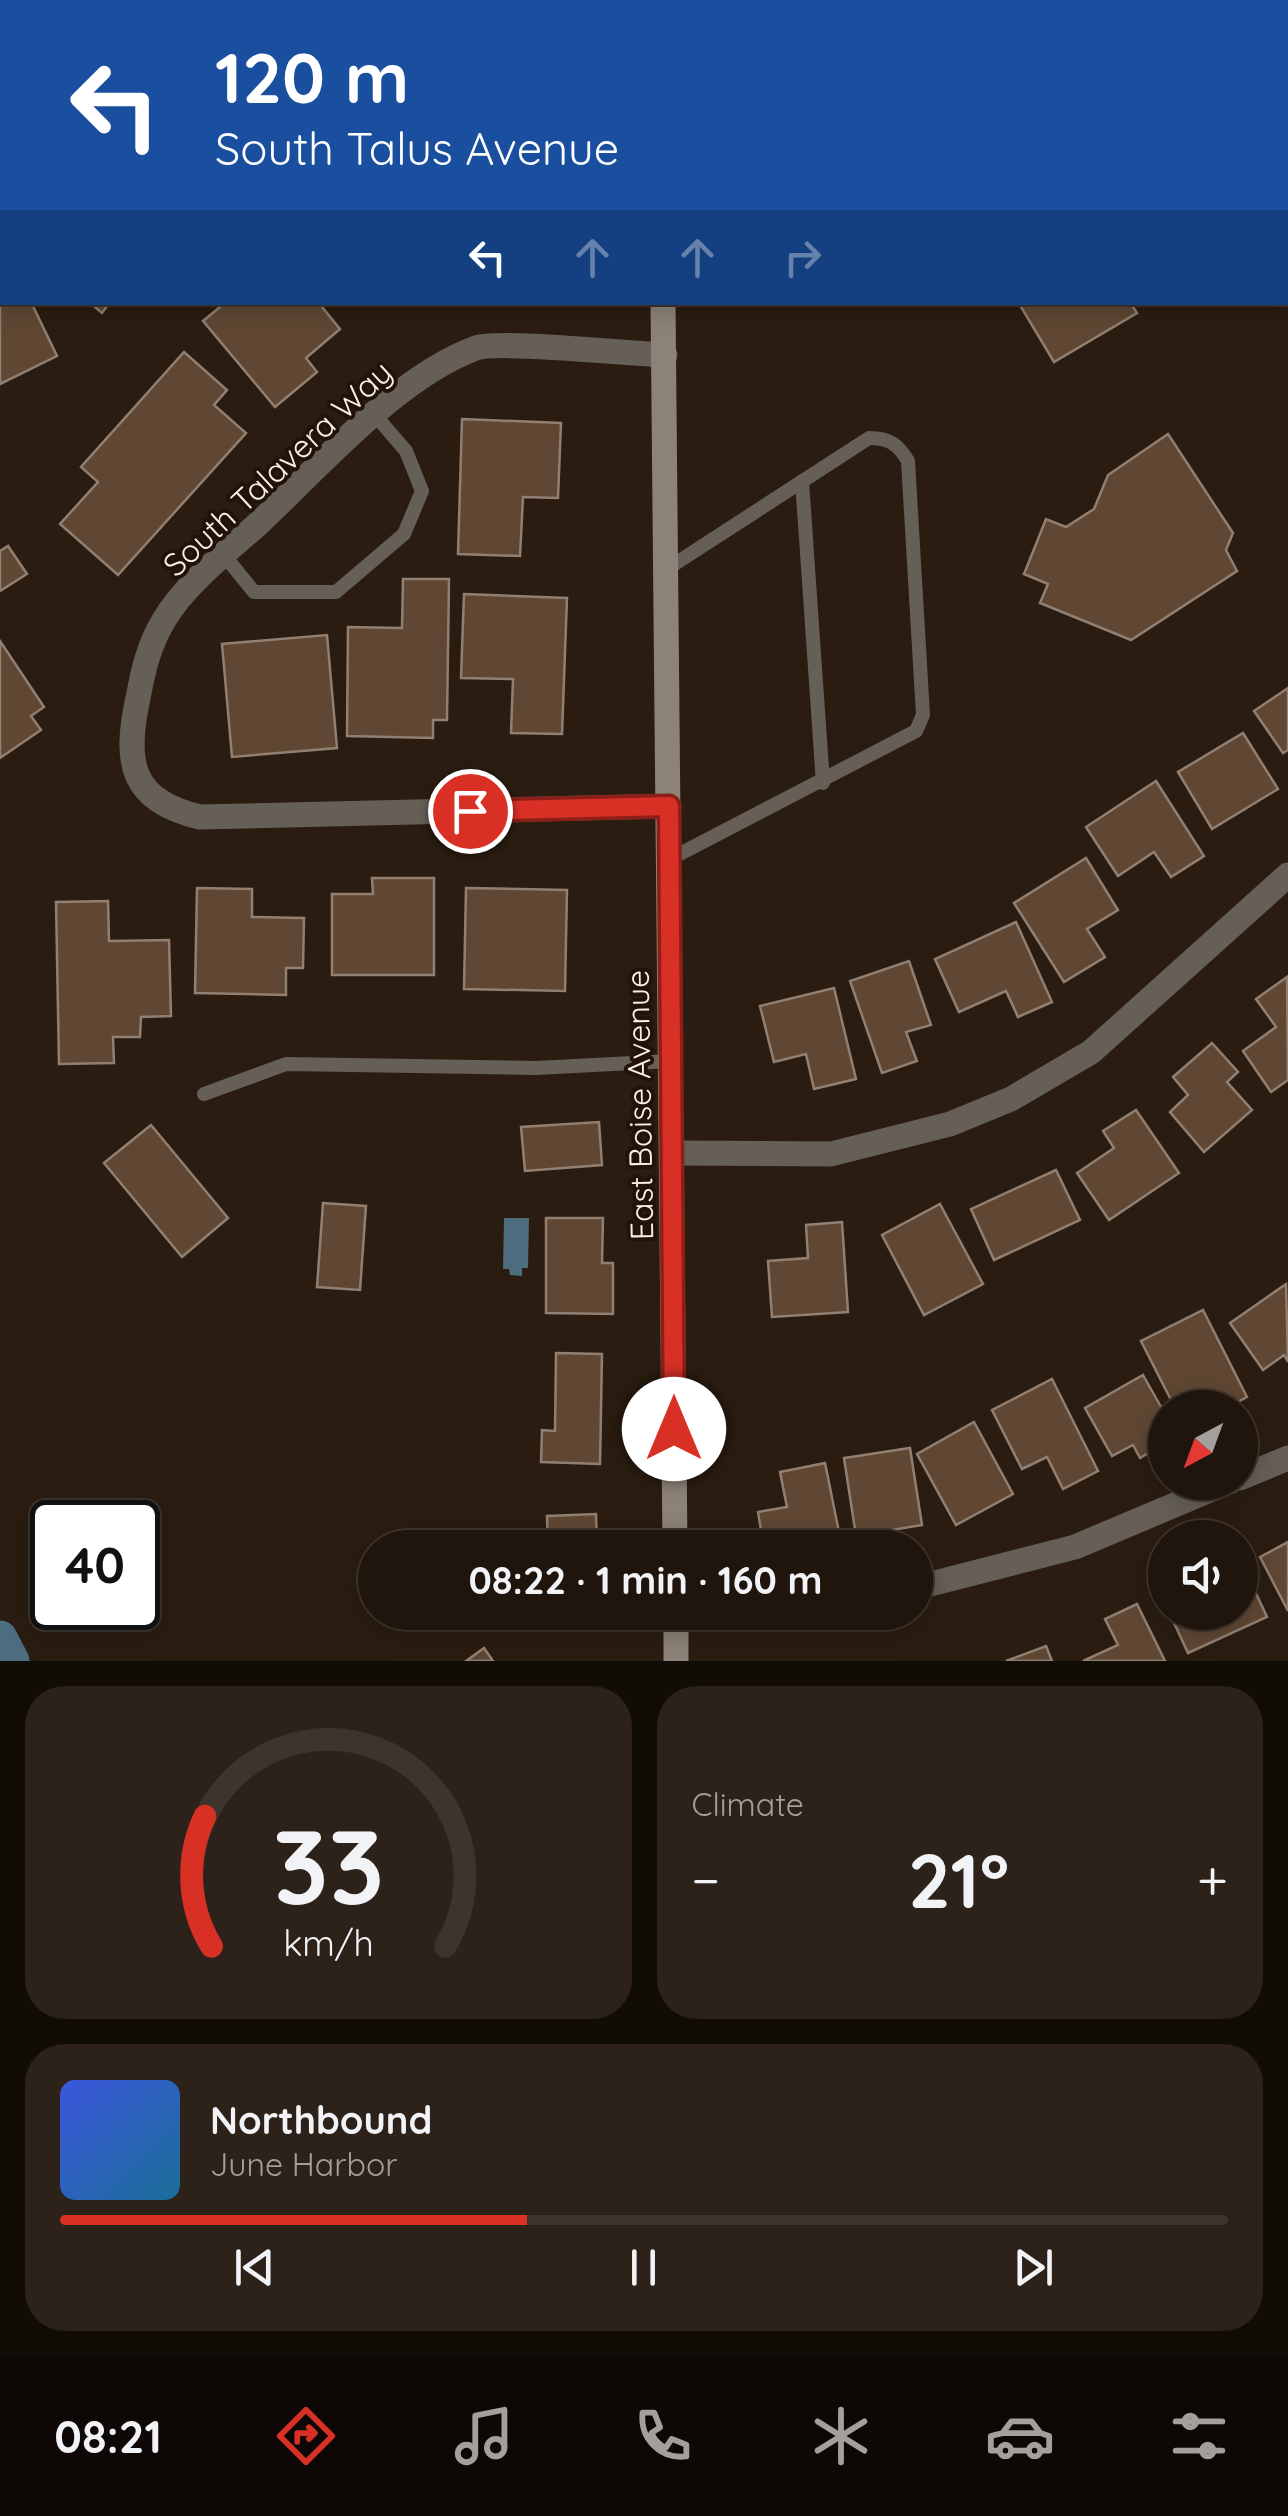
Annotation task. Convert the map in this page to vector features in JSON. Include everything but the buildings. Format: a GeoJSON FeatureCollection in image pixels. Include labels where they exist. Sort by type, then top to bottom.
{"type":"FeatureCollection","features":[{"type":"Feature","properties":{"kind":"street","name":"East Boise Avenue"},"geometry":{"type":"LineString","coordinates":[[663,305],[676,1530]]}},
{"type":"Feature","properties":{"kind":"street","name":"South Talavera Way"},"geometry":{"type":"LineString","coordinates":[[665,355],[479,346],[426,375],[375,415],[224,555],[165,617],[146,656],[130,736],[141,784],[175,812],[200,817],[669,806]]}},
{"type":"Feature","properties":{"kind":"street"},"geometry":{"type":"LineString","coordinates":[[673,1153],[830,1154],[950,1124],[1011,1099],[1092,1052],[1288,876]]}},
{"type":"Feature","properties":{"kind":"street"},"geometry":{"type":"LineString","coordinates":[[1258,1470],[1288,1458]]}},
{"type":"Feature","properties":{"kind":"street"},"geometry":{"type":"LineString","coordinates":[[933,1583],[1075,1547],[1186,1500]]}},
{"type":"Feature","properties":{"kind":"street"},"geometry":{"type":"LineString","coordinates":[[676,1630],[676,1661]]}},
{"type":"Feature","properties":{"kind":"lane"},"geometry":{"type":"LineString","coordinates":[[224,555],[254,592],[336,592],[404,534],[422,491],[406,451],[375,415]]}},
{"type":"Feature","properties":{"kind":"lane"},"geometry":{"type":"LineString","coordinates":[[667,569],[868,438],[886,438],[900,447],[908,461],[923,715],[916,731],[670,859]]}},
{"type":"Feature","properties":{"kind":"lane"},"geometry":{"type":"LineString","coordinates":[[802,481],[822,783]]}},
{"type":"Feature","properties":{"kind":"lane"},"geometry":{"type":"LineString","coordinates":[[204,1094],[286,1064],[536,1068],[672,1061]]}},
{"type":"Feature","properties":{"kind":"water"},"geometry":{"type":"Polygon","coordinates":[[[504,1218],[529,1218],[528,1268],[522,1268],[522,1276],[510,1275],[509,1269],[503,1269],[504,1218]]]}},
{"type":"Feature","properties":{"kind":"waterway"},"geometry":{"type":"LineString","coordinates":[[0,1638],[12,1661]]}},
{"type":"Feature","properties":{"kind":"route"},"geometry":{"type":"LineString","coordinates":[[470,811],[669,806],[674,1429]]}}]}
